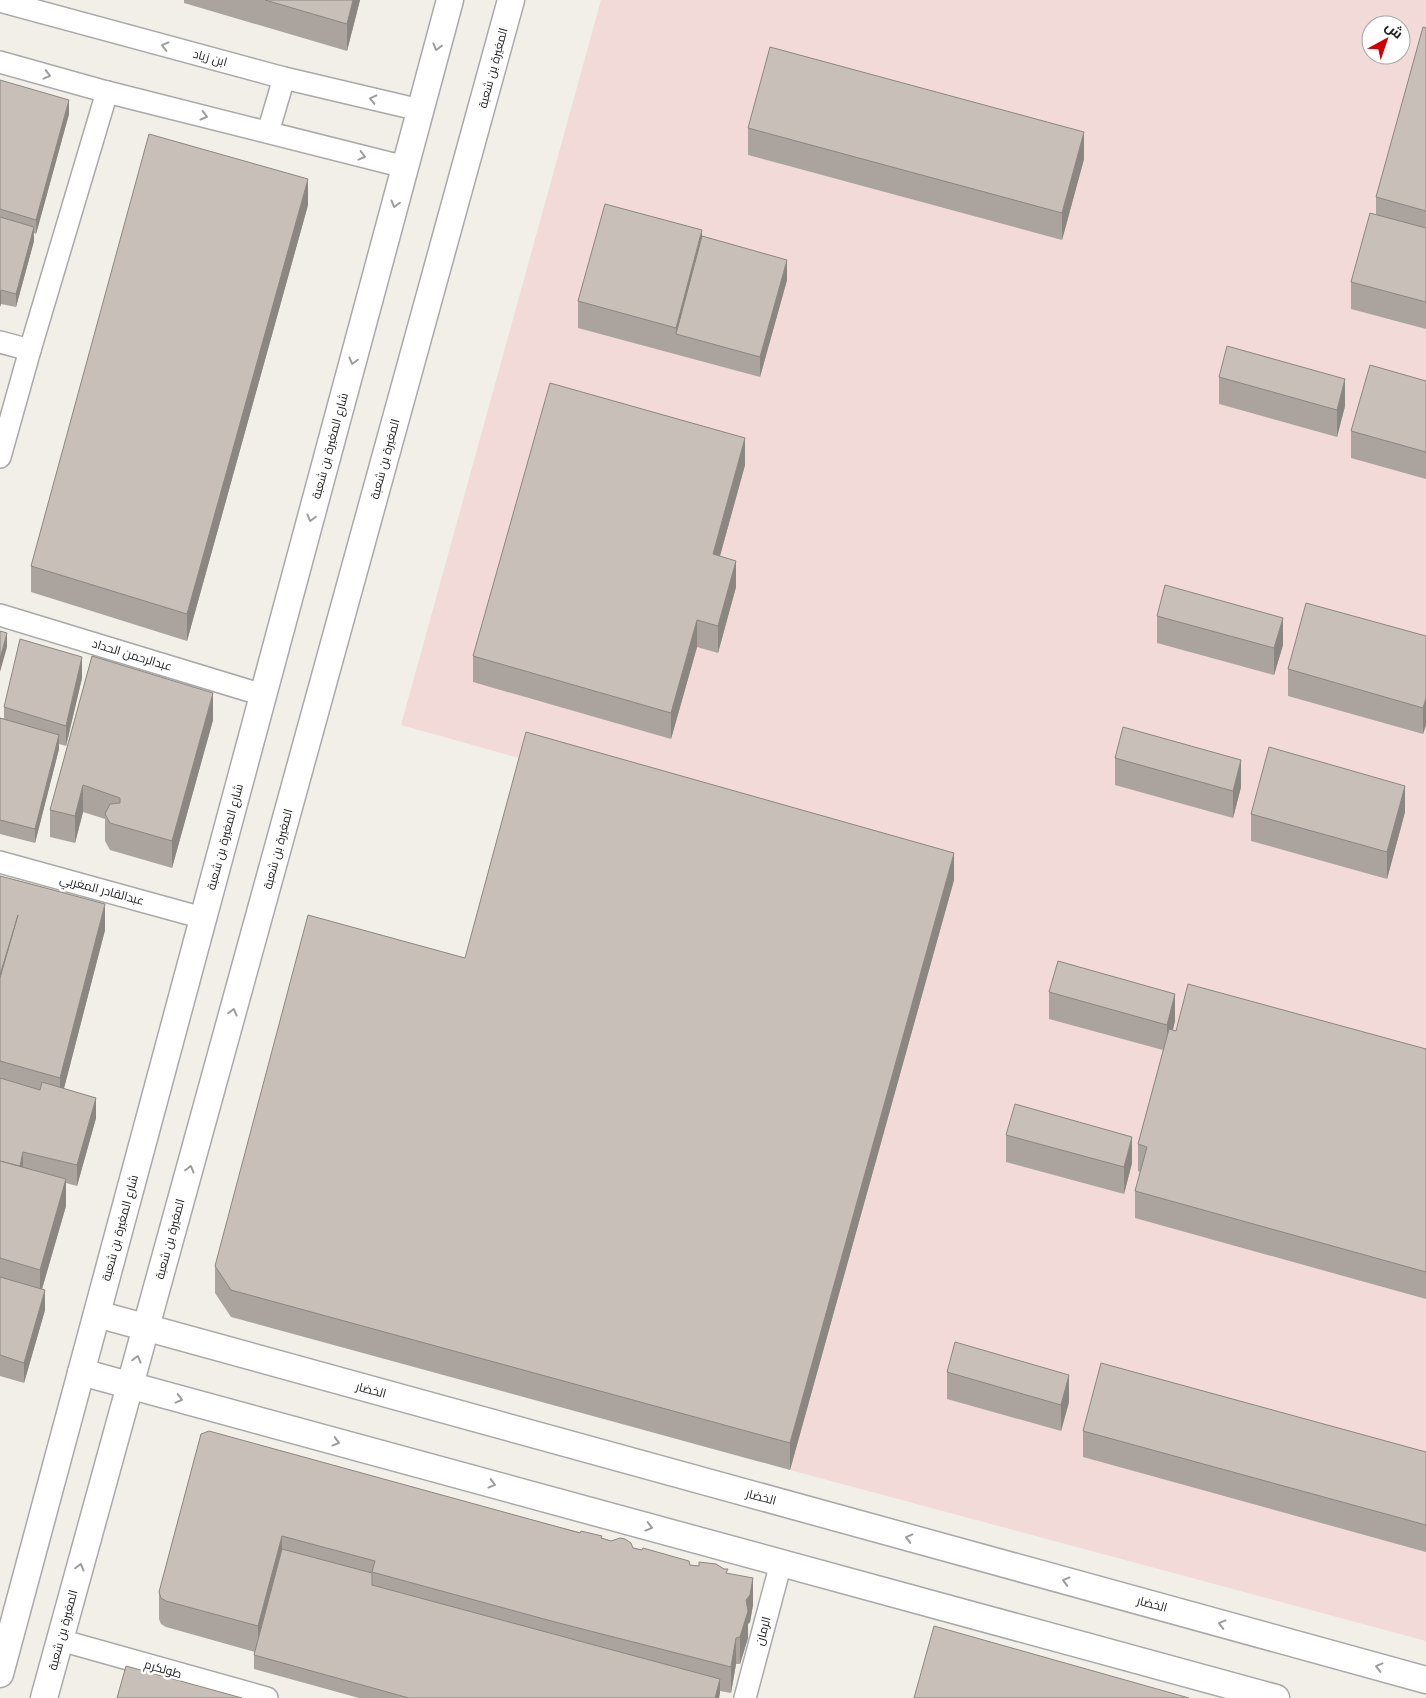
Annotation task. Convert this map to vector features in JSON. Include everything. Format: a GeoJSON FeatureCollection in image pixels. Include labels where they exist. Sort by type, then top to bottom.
{"type":"FeatureCollection","features":[{"type":"Feature","properties":{"kind":"street","name":"شارع المغيرة بن شعبة"},"geometry":{"type":"LineString","coordinates":[[0,1674],[8,1610],[81,1372],[450,0]]}},
{"type":"Feature","properties":{"kind":"street","name":"المغيرة بن شعبة"},"geometry":{"type":"LineString","coordinates":[[44,1698],[511,0]]}},
{"type":"Feature","properties":{"kind":"street","name":"ابن زياد"},"geometry":{"type":"LineString","coordinates":[[0,1],[284,78],[420,110]]}},
{"type":"Feature","properties":{"kind":"street"},"geometry":{"type":"LineString","coordinates":[[0,62],[107,92],[405,167]]}},
{"type":"Feature","properties":{"kind":"street"},"geometry":{"type":"LineString","coordinates":[[268,132],[284,78]]}},
{"type":"Feature","properties":{"kind":"street"},"geometry":{"type":"LineString","coordinates":[[0,457],[107,92]]}},
{"type":"Feature","properties":{"kind":"street"},"geometry":{"type":"LineString","coordinates":[[0,342],[30,350]]}},
{"type":"Feature","properties":{"kind":"street","name":"عبدالرحمن الحداد"},"geometry":{"type":"LineString","coordinates":[[0,615],[263,695]]}},
{"type":"Feature","properties":{"kind":"street","name":"عبدالقادر المغربي"},"geometry":{"type":"LineString","coordinates":[[0,862],[203,918]]}},
{"type":"Feature","properties":{"kind":"street","name":"الخضار"},"geometry":{"type":"LineString","coordinates":[[96,1314],[1426,1680]]}},
{"type":"Feature","properties":{"kind":"street"},"geometry":{"type":"LineString","coordinates":[[81,1372],[1276,1698]]}},
{"type":"Feature","properties":{"kind":"street","name":"الرمان"},"geometry":{"type":"LineString","coordinates":[[745,1698],[781,1563]]}},
{"type":"Feature","properties":{"kind":"street","name":"طولكرم"},"geometry":{"type":"LineString","coordinates":[[60,1640],[266,1698]]}},
{"type":"Feature","properties":{"kind":"shaded area"},"geometry":{"type":"Polygon","coordinates":[[[601,0],[1426,0],[1426,1641],[790,1470],[954,880],[401,725],[601,0]]]}},
{"type":"Feature","properties":{"kind":"building"},"geometry":{"type":"Polygon","coordinates":[[[265,0],[353,0],[347,24],[265,0]]]}},
{"type":"Feature","properties":{"kind":"building"},"geometry":{"type":"Polygon","coordinates":[[[1423,27],[1426,28],[1426,211],[1376,197],[1423,27]]]}},
{"type":"Feature","properties":{"kind":"building"},"geometry":{"type":"Polygon","coordinates":[[[770,47],[1084,132],[1062,213],[748,128],[770,47]]]}},
{"type":"Feature","properties":{"kind":"building"},"geometry":{"type":"Polygon","coordinates":[[[0,80],[69,100],[36,220],[0,209],[0,80]]]}},
{"type":"Feature","properties":{"kind":"building"},"geometry":{"type":"Polygon","coordinates":[[[149,134],[308,179],[187,614],[31,566],[149,134]]]}},
{"type":"Feature","properties":{"kind":"building"},"geometry":{"type":"Polygon","coordinates":[[[605,204],[702,230],[676,328],[578,301],[605,204]]]}},
{"type":"Feature","properties":{"kind":"building"},"geometry":{"type":"Polygon","coordinates":[[[1370,213],[1426,228],[1426,302],[1351,282],[1370,213]]]}},
{"type":"Feature","properties":{"kind":"building"},"geometry":{"type":"Polygon","coordinates":[[[0,217],[34,227],[16,294],[1,290],[0,293],[0,217]]]}},
{"type":"Feature","properties":{"kind":"building"},"geometry":{"type":"Polygon","coordinates":[[[702,236],[787,260],[760,357],[676,334],[702,236]]]}},
{"type":"Feature","properties":{"kind":"building"},"geometry":{"type":"Polygon","coordinates":[[[1227,346],[1345,379],[1337,410],[1219,377],[1227,346]]]}},
{"type":"Feature","properties":{"kind":"building"},"geometry":{"type":"Polygon","coordinates":[[[1370,365],[1426,381],[1426,452],[1351,431],[1370,365]]]}},
{"type":"Feature","properties":{"kind":"building"},"geometry":{"type":"Polygon","coordinates":[[[550,383],[745,438],[713,554],[736,561],[718,626],[697,620],[671,713],[473,656],[550,383]]]}},
{"type":"Feature","properties":{"kind":"building"},"geometry":{"type":"Polygon","coordinates":[[[1165,585],[1283,618],[1274,648],[1157,616],[1165,585]]]}},
{"type":"Feature","properties":{"kind":"building"},"geometry":{"type":"Polygon","coordinates":[[[1306,603],[1426,636],[1426,698],[1423,708],[1288,669],[1306,603]]]}},
{"type":"Feature","properties":{"kind":"building"},"geometry":{"type":"Polygon","coordinates":[[[0,631],[7,633],[0,659],[0,631]]]}},
{"type":"Feature","properties":{"kind":"building"},"geometry":{"type":"Polygon","coordinates":[[[20,639],[82,657],[66,726],[4,707],[20,639]]]}},
{"type":"Feature","properties":{"kind":"building"},"geometry":{"type":"Polygon","coordinates":[[[92,656],[213,693],[172,841],[110,823],[105,814],[110,804],[120,803],[120,798],[83,785],[75,816],[50,810],[92,656]]]}},
{"type":"Feature","properties":{"kind":"building"},"geometry":{"type":"Polygon","coordinates":[[[0,718],[59,735],[35,829],[0,820],[0,718]]]}},
{"type":"Feature","properties":{"kind":"building"},"geometry":{"type":"Polygon","coordinates":[[[1123,727],[1241,760],[1233,791],[1115,758],[1123,727]]]}},
{"type":"Feature","properties":{"kind":"building"},"geometry":{"type":"Polygon","coordinates":[[[526,732],[954,853],[790,1443],[231,1290],[215,1266],[308,915],[465,958],[526,732]]]}},
{"type":"Feature","properties":{"kind":"building"},"geometry":{"type":"Polygon","coordinates":[[[1269,747],[1405,786],[1387,852],[1251,814],[1269,747]]]}},
{"type":"Feature","properties":{"kind":"building"},"geometry":{"type":"Polygon","coordinates":[[[0,876],[105,904],[60,1078],[0,1061],[0,978],[18,915],[0,975],[0,876]]]}},
{"type":"Feature","properties":{"kind":"building"},"geometry":{"type":"Polygon","coordinates":[[[1058,961],[1175,994],[1167,1025],[1049,992],[1058,961]]]}},
{"type":"Feature","properties":{"kind":"building"},"geometry":{"type":"Polygon","coordinates":[[[1188,984],[1426,1049],[1426,1272],[1135,1191],[1147,1147],[1138,1144],[1169,1029],[1176,1031],[1188,984]]]}},
{"type":"Feature","properties":{"kind":"building"},"geometry":{"type":"Polygon","coordinates":[[[0,1078],[40,1090],[42,1082],[96,1098],[77,1165],[23,1152],[20,1166],[0,1161],[0,1078]]]}},
{"type":"Feature","properties":{"kind":"building"},"geometry":{"type":"Polygon","coordinates":[[[1015,1104],[1132,1137],[1124,1167],[1006,1135],[1015,1104]]]}},
{"type":"Feature","properties":{"kind":"building"},"geometry":{"type":"Polygon","coordinates":[[[0,1161],[66,1179],[40,1270],[0,1258],[0,1161]]]}},
{"type":"Feature","properties":{"kind":"building"},"geometry":{"type":"Polygon","coordinates":[[[0,1277],[45,1290],[24,1363],[0,1355],[0,1277]]]}},
{"type":"Feature","properties":{"kind":"building"},"geometry":{"type":"Polygon","coordinates":[[[955,1342],[1069,1375],[1061,1405],[947,1372],[955,1342]]]}},
{"type":"Feature","properties":{"kind":"building"},"geometry":{"type":"Polygon","coordinates":[[[1101,1363],[1426,1452],[1426,1525],[1083,1431],[1101,1363]]]}},
{"type":"Feature","properties":{"kind":"building"},"geometry":{"type":"Polygon","coordinates":[[[209,1431],[580,1533],[581,1531],[602,1536],[601,1538],[611,1541],[620,1538],[625,1539],[631,1543],[633,1548],[642,1550],[643,1548],[689,1561],[690,1565],[699,1566],[699,1562],[716,1564],[724,1569],[728,1569],[726,1573],[753,1578],[750,1595],[746,1600],[748,1611],[740,1637],[736,1638],[731,1667],[555,1622],[372,1572],[375,1561],[282,1536],[258,1626],[166,1601],[161,1598],[159,1592],[201,1434],[209,1431]]]}},
{"type":"Feature","properties":{"kind":"building"},"geometry":{"type":"Polygon","coordinates":[[[282,1549],[372,1573],[372,1585],[720,1679],[715,1698],[409,1698],[254,1655],[282,1549]]]}},
{"type":"Feature","properties":{"kind":"building"},"geometry":{"type":"Polygon","coordinates":[[[934,1626],[1189,1698],[914,1698],[934,1626]]]}},
{"type":"Feature","properties":{"kind":"building"},"geometry":{"type":"Polygon","coordinates":[[[126,1666],[242,1698],[117,1698],[126,1666]]]}}]}
